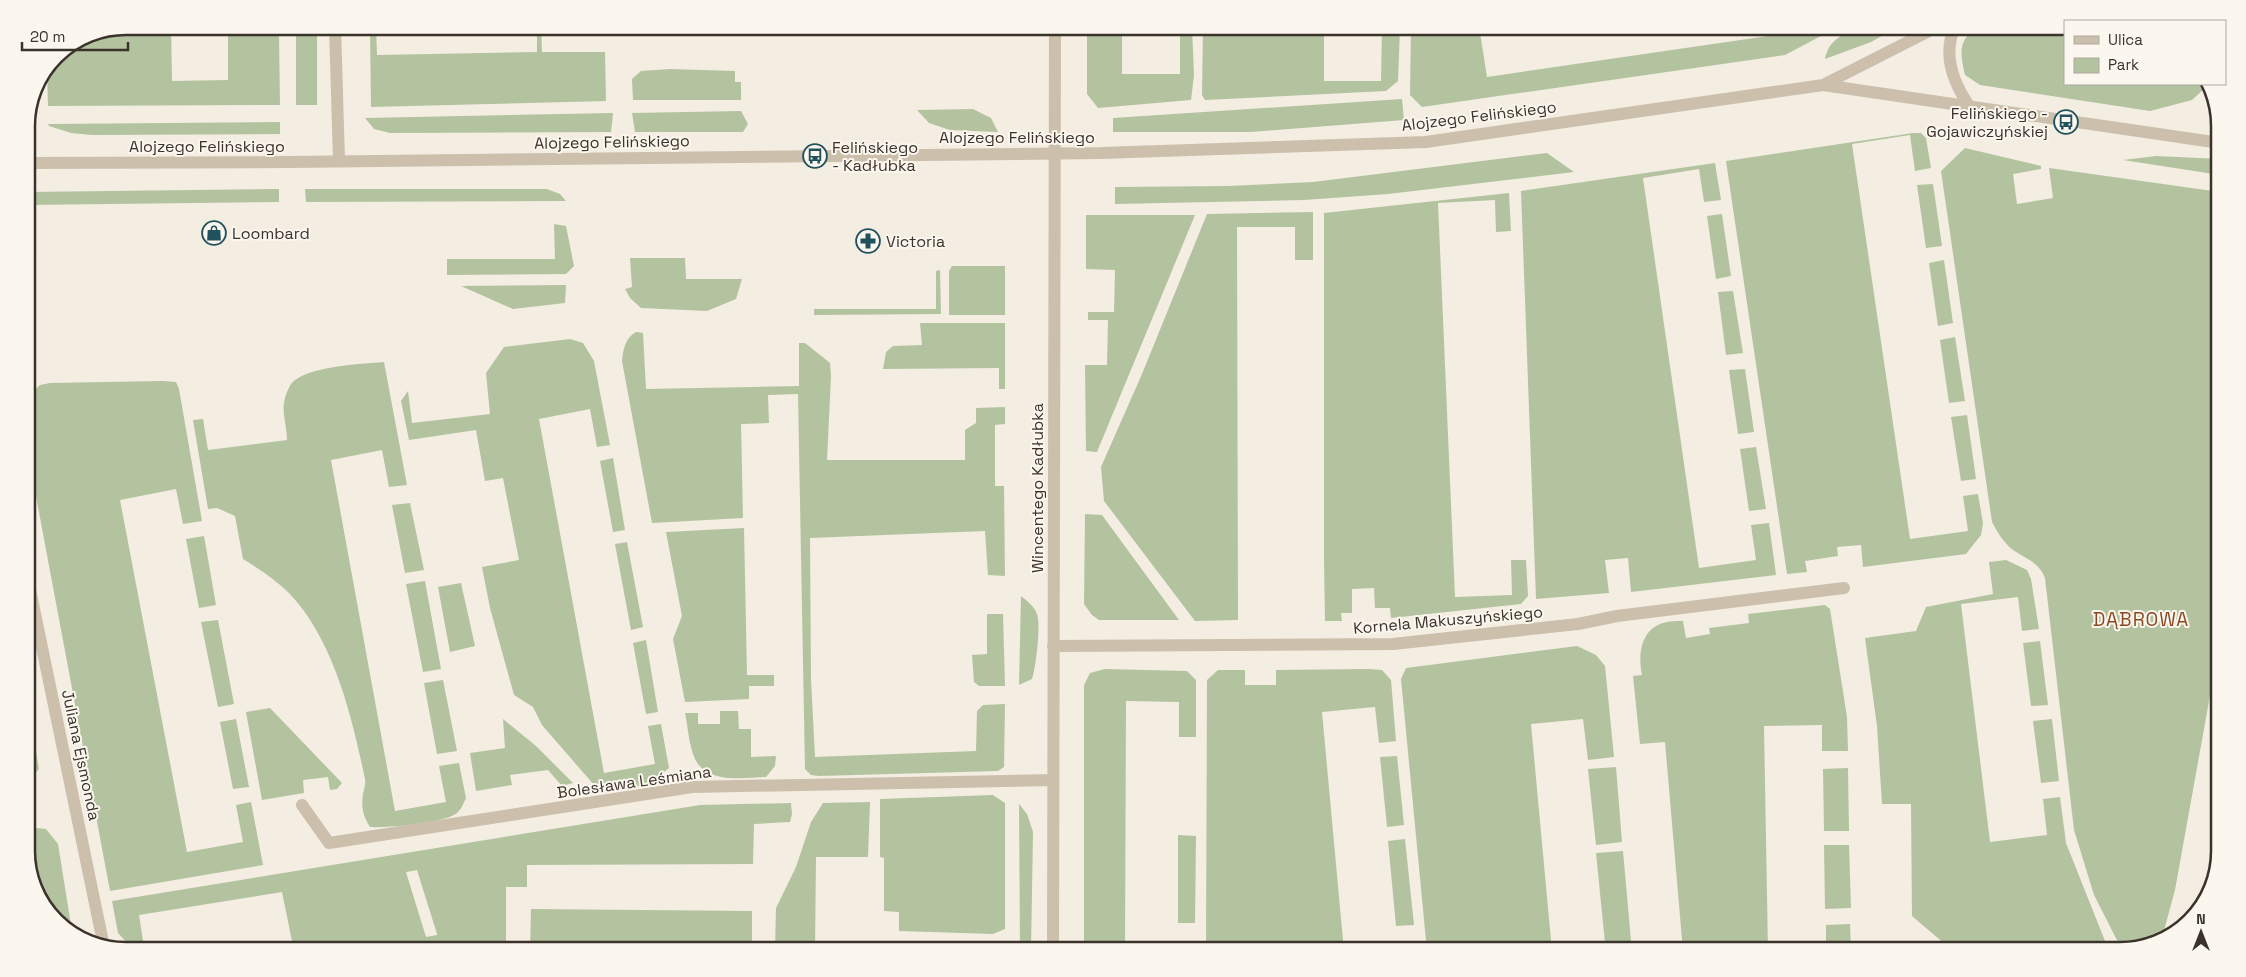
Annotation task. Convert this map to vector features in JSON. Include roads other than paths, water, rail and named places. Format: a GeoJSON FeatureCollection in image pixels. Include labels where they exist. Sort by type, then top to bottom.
{"type":"FeatureCollection","features":[{"type":"Feature","properties":{"kind":"street"},"geometry":{"type":"LineString","coordinates":[[335,35],[339,161]]}},
{"type":"Feature","properties":{"kind":"street","name":"Wincentego Kadłubka"},"geometry":{"type":"LineString","coordinates":[[1053,942],[1055,35]]}},
{"type":"Feature","properties":{"kind":"street","name":"Alojzego Felińskiego"},"geometry":{"type":"LineString","coordinates":[[1824,85],[1921,35]]}},
{"type":"Feature","properties":{"kind":"street"},"geometry":{"type":"LineString","coordinates":[[1952,35],[1949,46],[1950,62],[1957,85],[1970,107]]}},
{"type":"Feature","properties":{"kind":"street","name":"Alojzego Felińskiego"},"geometry":{"type":"LineString","coordinates":[[35,163],[1056,153],[1426,142],[1824,85],[2211,143]]}},
{"type":"Feature","properties":{"kind":"street","name":"Kornela Makuszyńskiego"},"geometry":{"type":"LineString","coordinates":[[1053,646],[1393,644],[1578,624],[1617,616],[1844,588]]}},
{"type":"Feature","properties":{"kind":"street","name":"Juliana Ejsmonda"},"geometry":{"type":"LineString","coordinates":[[35,613],[102,938]]}},
{"type":"Feature","properties":{"kind":"street","name":"Bolesława Leśmiana"},"geometry":{"type":"LineString","coordinates":[[302,805],[328,843],[692,787],[1052,780]]}},
{"type":"Feature","properties":{"kind":"place","name":"Felińskiego - Gojawiczyńskiej"},"geometry":{"type":"Point","coordinates":[2066,122]}},
{"type":"Feature","properties":{"kind":"place","name":"Felińskiego - Kadłubka"},"geometry":{"type":"Point","coordinates":[815,156]}},
{"type":"Feature","properties":{"kind":"place","name":"Loombard"},"geometry":{"type":"Point","coordinates":[214,233]}},
{"type":"Feature","properties":{"kind":"place","name":"Victoria"},"geometry":{"type":"Point","coordinates":[868,241]}},
{"type":"Feature","properties":{"kind":"district","name":"DĄBROWA"},"geometry":{"type":"Point","coordinates":[2141,619]}}]}
